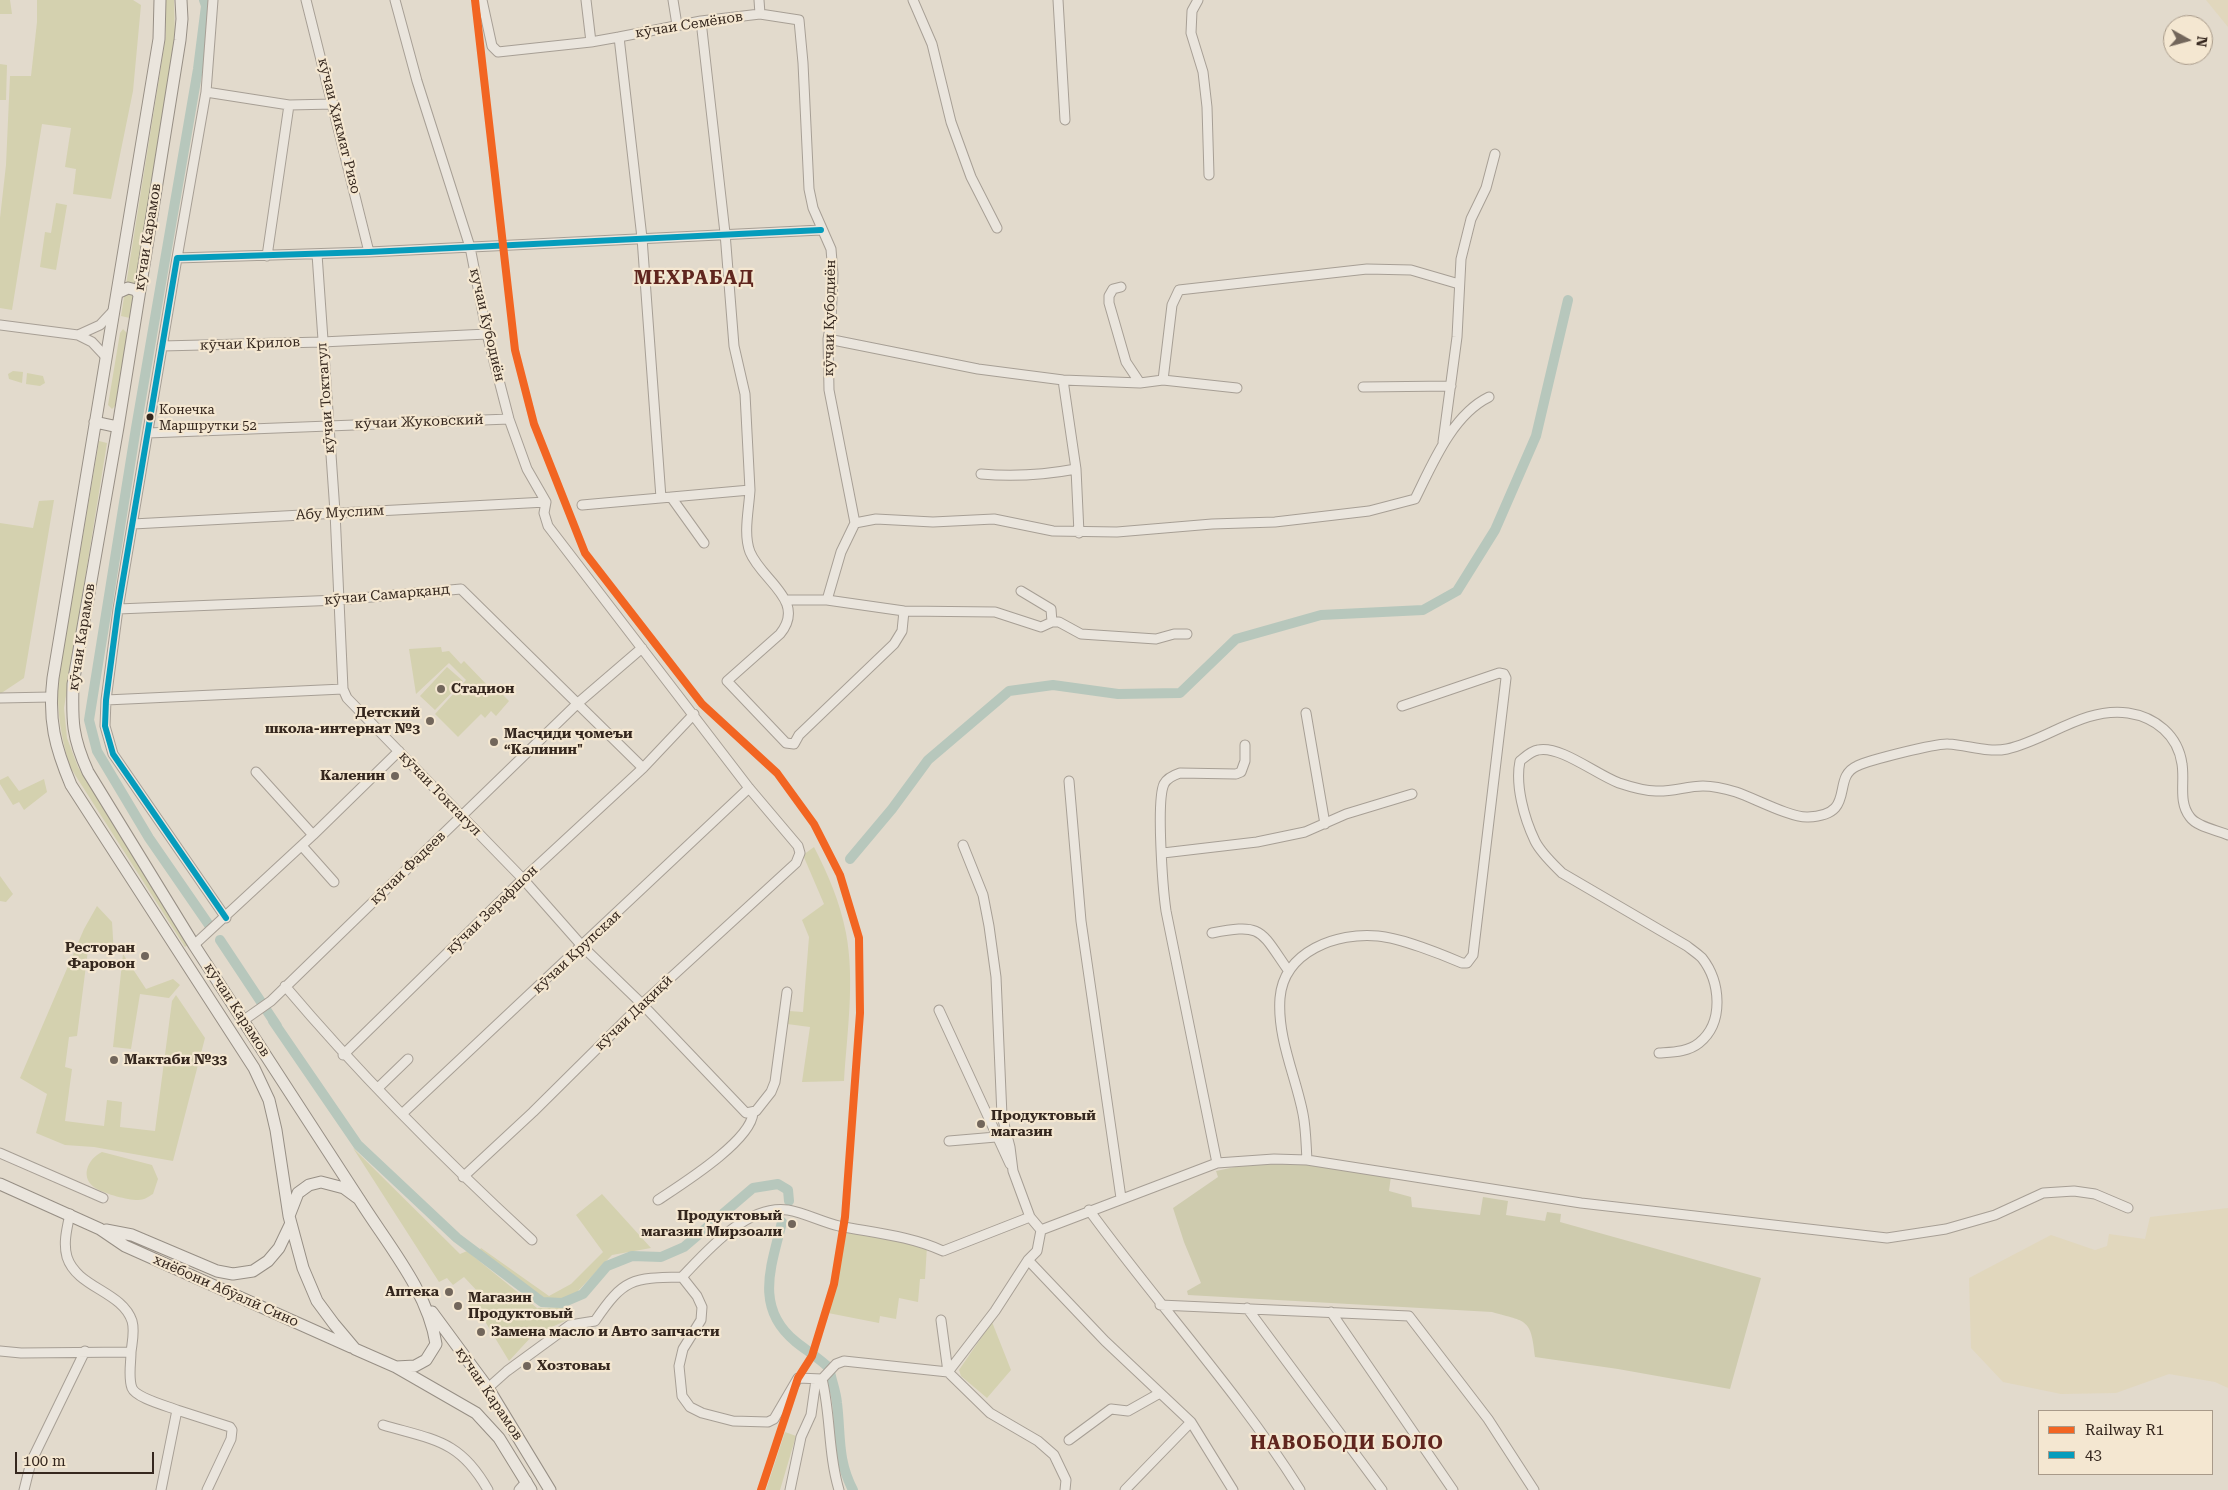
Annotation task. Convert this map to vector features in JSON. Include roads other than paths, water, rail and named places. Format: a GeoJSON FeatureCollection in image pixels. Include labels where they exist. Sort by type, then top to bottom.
{"type":"FeatureCollection","features":[{"type":"Feature","properties":{"kind":"main road","name":"кӯчаи Карамов"},"geometry":{"type":"LineString","coordinates":[[160,0],[159,39],[51,697],[51,720],[57,752],[70,785],[254,1068],[262,1084],[269,1100],[276,1130],[289,1221],[303,1268],[318,1301],[355,1349],[396,1367],[476,1413],[499,1438],[529,1486]]}},
{"type":"Feature","properties":{"kind":"main road","name":"кӯчаи Карамов"},"geometry":{"type":"LineString","coordinates":[[181,0],[180,40],[118,426],[73,684],[72,720],[76,747],[88,772],[194,945],[425,1302],[488,1388],[550,1490]]}},
{"type":"Feature","properties":{"kind":"main road"},"geometry":{"type":"LineString","coordinates":[[117,293],[128,288],[136,290],[139,295]]}},
{"type":"Feature","properties":{"kind":"main road"},"geometry":{"type":"LineString","coordinates":[[95,422],[118,426]]}},
{"type":"Feature","properties":{"kind":"main road","name":"кӯчаи Карамов"},"geometry":{"type":"LineString","coordinates":[[289,1221],[298,1193],[309,1185],[321,1182],[331,1184],[344,1188],[359,1199]]}},
{"type":"Feature","properties":{"kind":"main road","name":"хиёбони Абӯалӣ Сино"},"geometry":{"type":"LineString","coordinates":[[0,1184],[70,1214],[100,1229],[125,1246],[355,1349]]}},
{"type":"Feature","properties":{"kind":"main road","name":"хиёбони Абӯалӣ Сино"},"geometry":{"type":"LineString","coordinates":[[100,1229],[132,1235],[217,1271],[233,1274],[253,1271],[268,1261],[279,1248],[289,1221]]}},
{"type":"Feature","properties":{"kind":"main road","name":"кӯчаи Карамов"},"geometry":{"type":"LineString","coordinates":[[396,1367],[415,1366],[426,1360],[436,1344],[433,1324],[425,1302]]}},
{"type":"Feature","properties":{"kind":"street"},"geometry":{"type":"LineString","coordinates":[[213,0],[206,92],[118,609],[106,700],[106,726],[114,754],[226,918]]}},
{"type":"Feature","properties":{"kind":"street","name":"кӯчаи Ҳикмат Ризо"},"geometry":{"type":"LineString","coordinates":[[306,0],[334,104],[369,252]]}},
{"type":"Feature","properties":{"kind":"street","name":"кучаи Кубодиён"},"geometry":{"type":"LineString","coordinates":[[395,0],[417,81],[470,247],[487,334],[509,419],[527,469],[546,502]]}},
{"type":"Feature","properties":{"kind":"street","name":"кӯчаи Семёнов"},"geometry":{"type":"LineString","coordinates":[[482,0],[492,46],[498,52],[503,53],[591,42],[701,21],[760,14],[799,20]]}},
{"type":"Feature","properties":{"kind":"street"},"geometry":{"type":"LineString","coordinates":[[586,0],[591,42]]}},
{"type":"Feature","properties":{"kind":"street"},"geometry":{"type":"LineString","coordinates":[[674,0],[677,25]]}},
{"type":"Feature","properties":{"kind":"street"},"geometry":{"type":"LineString","coordinates":[[759,0],[760,14]]}},
{"type":"Feature","properties":{"kind":"street"},"geometry":{"type":"LineString","coordinates":[[913,0],[932,44],[951,122],[968,168],[996,228]]}},
{"type":"Feature","properties":{"kind":"street"},"geometry":{"type":"LineString","coordinates":[[1058,0],[1065,120]]}},
{"type":"Feature","properties":{"kind":"street"},"geometry":{"type":"LineString","coordinates":[[1198,0],[1192,11],[1191,33],[1203,72],[1207,107],[1209,175]]}},
{"type":"Feature","properties":{"kind":"street","name":"кӯчаи Қубодиён"},"geometry":{"type":"LineString","coordinates":[[799,20],[809,189],[821,230],[831,249],[832,261],[831,322],[828,339],[829,390],[856,523]]}},
{"type":"Feature","properties":{"kind":"street"},"geometry":{"type":"LineString","coordinates":[[701,21],[725,233],[734,346],[745,394],[750,490],[747,526],[750,552],[785,600],[790,612],[787,626],[726,681],[781,740],[794,744],[799,735],[894,644],[902,631],[904,611]]}},
{"type":"Feature","properties":{"kind":"street"},"geometry":{"type":"LineString","coordinates":[[619,37],[642,238],[666,498],[704,543]]}},
{"type":"Feature","properties":{"kind":"street"},"geometry":{"type":"LineString","coordinates":[[206,92],[288,104],[334,104]]}},
{"type":"Feature","properties":{"kind":"street"},"geometry":{"type":"LineString","coordinates":[[267,256],[288,104]]}},
{"type":"Feature","properties":{"kind":"street"},"geometry":{"type":"LineString","coordinates":[[1443,442],[1457,337],[1461,259],[1471,219],[1486,188],[1495,154]]}},
{"type":"Feature","properties":{"kind":"street"},"geometry":{"type":"LineString","coordinates":[[177,258],[369,252],[725,233],[821,230]]}},
{"type":"Feature","properties":{"kind":"street","name":"кӯчаи Токтагул"},"geometry":{"type":"LineString","coordinates":[[317,254],[335,512],[343,689],[353,705],[523,879],[583,947],[642,1004],[746,1113],[753,1113]]}},
{"type":"Feature","properties":{"kind":"street"},"geometry":{"type":"LineString","coordinates":[[1163,380],[1172,305],[1179,290],[1367,269],[1411,270],[1459,284]]}},
{"type":"Feature","properties":{"kind":"street"},"geometry":{"type":"LineString","coordinates":[[1121,287],[1113,289],[1109,296],[1109,303],[1126,362],[1140,383]]}},
{"type":"Feature","properties":{"kind":"street"},"geometry":{"type":"LineString","coordinates":[[78,335],[100,325],[114,309]]}},
{"type":"Feature","properties":{"kind":"street"},"geometry":{"type":"LineString","coordinates":[[0,325],[78,335],[92,342],[106,357]]}},
{"type":"Feature","properties":{"kind":"street","name":"кӯчаи Крилов"},"geometry":{"type":"LineString","coordinates":[[162,346],[322,342],[487,334]]}},
{"type":"Feature","properties":{"kind":"street"},"geometry":{"type":"LineString","coordinates":[[828,339],[978,369],[1063,380],[1140,383],[1163,380],[1238,388]]}},
{"type":"Feature","properties":{"kind":"street"},"geometry":{"type":"LineString","coordinates":[[1063,380],[1076,469],[1080,533]]}},
{"type":"Feature","properties":{"kind":"street"},"geometry":{"type":"LineString","coordinates":[[1363,387],[1451,386]]}},
{"type":"Feature","properties":{"kind":"street"},"geometry":{"type":"LineString","coordinates":[[827,600],[841,552],[856,523],[876,519],[933,522],[994,519],[1080,533],[1275,522],[1369,511],[1415,499],[1443,442],[1478,402],[1489,398]]}},
{"type":"Feature","properties":{"kind":"street","name":"кӯчаи Жуковский"},"geometry":{"type":"LineString","coordinates":[[148,433],[509,419]]}},
{"type":"Feature","properties":{"kind":"street"},"geometry":{"type":"LineString","coordinates":[[981,474],[1014,477],[1076,469]]}},
{"type":"Feature","properties":{"kind":"street"},"geometry":{"type":"LineString","coordinates":[[582,505],[750,490]]}},
{"type":"Feature","properties":{"kind":"street"},"geometry":{"type":"LineString","coordinates":[[546,502],[544,513],[548,526],[749,788]]}},
{"type":"Feature","properties":{"kind":"street","name":"Абу Муслим"},"geometry":{"type":"LineString","coordinates":[[133,524],[546,502]]}},
{"type":"Feature","properties":{"kind":"street","name":"кӯчаи Самарқанд"},"geometry":{"type":"LineString","coordinates":[[118,609],[338,600],[461,589],[643,768]]}},
{"type":"Feature","properties":{"kind":"street"},"geometry":{"type":"LineString","coordinates":[[1021,591],[1051,609],[1052,622]]}},
{"type":"Feature","properties":{"kind":"street"},"geometry":{"type":"LineString","coordinates":[[785,600],[827,600],[904,611],[980,610],[995,612],[1037,626],[1059,622],[1080,634],[1156,639],[1174,634],[1187,634]]}},
{"type":"Feature","properties":{"kind":"street","name":"кӯчаи Фадеев"},"geometry":{"type":"LineString","coordinates":[[244,1020],[271,1001],[578,703],[642,648]]}},
{"type":"Feature","properties":{"kind":"street"},"geometry":{"type":"LineString","coordinates":[[1307,1160],[1304,1115],[1282,1028],[1280,998],[1288,970],[1303,955],[1325,943],[1353,937],[1379,936],[1462,963],[1467,963],[1473,955],[1506,678],[1504,674],[1500,673],[1402,706]]}},
{"type":"Feature","properties":{"kind":"street"},"geometry":{"type":"LineString","coordinates":[[106,700],[343,689]]}},
{"type":"Feature","properties":{"kind":"street"},"geometry":{"type":"LineString","coordinates":[[0,698],[51,697]]}},
{"type":"Feature","properties":{"kind":"street"},"geometry":{"type":"LineString","coordinates":[[1659,1053],[1683,1051],[1699,1043],[1709,1031],[1716,1016],[1717,997],[1712,977],[1701,958],[1687,946],[1562,873],[1547,858],[1535,841],[1526,815],[1517,775],[1520,762],[1537,750],[1551,750],[1616,782],[1641,789],[1657,791],[1704,786],[1736,792],[1806,818],[1827,814],[1835,808],[1842,800],[1844,780],[1849,770],[1863,763],[1946,744],[1979,750],[2005,749],[2023,744],[2075,720],[2112,712],[2128,713],[2159,724],[2176,746],[2182,763],[2183,802],[2189,816],[2194,822],[2228,835]]}},
{"type":"Feature","properties":{"kind":"street"},"geometry":{"type":"LineString","coordinates":[[1306,713],[1325,824]]}},
{"type":"Feature","properties":{"kind":"street"},"geometry":{"type":"LineString","coordinates":[[643,768],[694,714]]}},
{"type":"Feature","properties":{"kind":"street"},"geometry":{"type":"LineString","coordinates":[[1217,1163],[1166,912],[1163,887],[1161,804],[1164,784],[1172,776],[1180,773],[1236,774],[1241,772],[1245,761],[1245,745]]}},
{"type":"Feature","properties":{"kind":"street"},"geometry":{"type":"LineString","coordinates":[[194,945],[226,918],[399,751]]}},
{"type":"Feature","properties":{"kind":"street","name":"кӯчаи Зерафшон"},"geometry":{"type":"LineString","coordinates":[[343,1055],[523,879],[643,768]]}},
{"type":"Feature","properties":{"kind":"street"},"geometry":{"type":"LineString","coordinates":[[256,772],[313,835]]}},
{"type":"Feature","properties":{"kind":"street"},"geometry":{"type":"LineString","coordinates":[[1069,781],[1081,921],[1121,1198]]}},
{"type":"Feature","properties":{"kind":"street","name":"кӯчаи Дақиқӣ"},"geometry":{"type":"LineString","coordinates":[[463,1177],[533,1112],[642,1004],[796,863],[800,854],[799,849],[749,788]]}},
{"type":"Feature","properties":{"kind":"street","name":"кӯчаи Крупская"},"geometry":{"type":"LineString","coordinates":[[403,1113],[583,947],[749,788]]}},
{"type":"Feature","properties":{"kind":"street"},"geometry":{"type":"LineString","coordinates":[[1163,852],[1258,842],[1305,832],[1346,814],[1412,794]]}},
{"type":"Feature","properties":{"kind":"street"},"geometry":{"type":"LineString","coordinates":[[963,845],[983,895],[989,926],[996,977],[1002,1116],[1010,1147],[1013,1171]]}},
{"type":"Feature","properties":{"kind":"street"},"geometry":{"type":"LineString","coordinates":[[302,846],[334,882]]}},
{"type":"Feature","properties":{"kind":"street"},"geometry":{"type":"LineString","coordinates":[[1212,933],[1236,928],[1258,930],[1271,943],[1288,970]]}},
{"type":"Feature","properties":{"kind":"street"},"geometry":{"type":"LineString","coordinates":[[285,986],[343,1055],[403,1113],[463,1177],[532,1240]]}},
{"type":"Feature","properties":{"kind":"street"},"geometry":{"type":"LineString","coordinates":[[658,1200],[713,1162],[751,1126],[753,1113],[773,1088],[788,992]]}},
{"type":"Feature","properties":{"kind":"street"},"geometry":{"type":"LineString","coordinates":[[940,1010],[1013,1171],[1030,1216],[1041,1230],[1037,1251],[1028,1260],[995,1311],[948,1372]]}},
{"type":"Feature","properties":{"kind":"street"},"geometry":{"type":"LineString","coordinates":[[378,1088],[408,1059]]}},
{"type":"Feature","properties":{"kind":"street"},"geometry":{"type":"LineString","coordinates":[[949,1141],[996,1137]]}},
{"type":"Feature","properties":{"kind":"street"},"geometry":{"type":"LineString","coordinates":[[0,1153],[103,1198]]}},
{"type":"Feature","properties":{"kind":"street"},"geometry":{"type":"LineString","coordinates":[[1041,1230],[1089,1210],[1217,1163],[1274,1159],[1307,1160],[1581,1203],[1887,1238],[1946,1229],[1995,1215],[2043,1193],[2074,1191],[2095,1194],[2128,1208]]}},
{"type":"Feature","properties":{"kind":"street"},"geometry":{"type":"LineString","coordinates":[[488,1388],[507,1371],[570,1325],[594,1321],[609,1300],[625,1284],[648,1278],[682,1277],[718,1240],[759,1214],[787,1210],[838,1226],[923,1242],[943,1251],[1030,1216]]}},
{"type":"Feature","properties":{"kind":"street"},"geometry":{"type":"LineString","coordinates":[[1089,1210],[1160,1305],[1255,1421],[1300,1490]]}},
{"type":"Feature","properties":{"kind":"street"},"geometry":{"type":"LineString","coordinates":[[70,1214],[65,1241],[67,1256],[74,1270],[127,1310],[132,1323],[131,1386],[134,1391],[140,1396],[230,1427],[232,1430],[231,1439],[207,1490]]}},
{"type":"Feature","properties":{"kind":"street"},"geometry":{"type":"LineString","coordinates":[[1028,1260],[1105,1342],[1191,1422],[1233,1490]]}},
{"type":"Feature","properties":{"kind":"street"},"geometry":{"type":"LineString","coordinates":[[682,1277],[698,1296],[702,1306],[701,1320],[683,1349],[679,1366],[682,1396],[690,1407],[702,1413],[732,1421],[768,1422],[774,1419],[798,1378],[818,1380]]}},
{"type":"Feature","properties":{"kind":"street"},"geometry":{"type":"LineString","coordinates":[[1160,1305],[1409,1316],[1488,1419],[1534,1490]]}},
{"type":"Feature","properties":{"kind":"street"},"geometry":{"type":"LineString","coordinates":[[1247,1308],[1382,1490]]}},
{"type":"Feature","properties":{"kind":"street"},"geometry":{"type":"LineString","coordinates":[[1331,1312],[1454,1490]]}},
{"type":"Feature","properties":{"kind":"street"},"geometry":{"type":"LineString","coordinates":[[941,1320],[948,1372]]}},
{"type":"Feature","properties":{"kind":"street"},"geometry":{"type":"LineString","coordinates":[[0,1351],[21,1353],[131,1352]]}},
{"type":"Feature","properties":{"kind":"street"},"geometry":{"type":"LineString","coordinates":[[24,1490],[31,1462],[85,1351]]}},
{"type":"Feature","properties":{"kind":"street"},"geometry":{"type":"LineString","coordinates":[[790,1490],[801,1437],[811,1416],[818,1380],[836,1364],[850,1361],[948,1372],[990,1413],[1038,1441],[1054,1455],[1066,1480],[1065,1490]]}},
{"type":"Feature","properties":{"kind":"street"},"geometry":{"type":"LineString","coordinates":[[818,1380],[828,1419],[832,1466],[839,1490]]}},
{"type":"Feature","properties":{"kind":"street"},"geometry":{"type":"LineString","coordinates":[[1069,1440],[1111,1408],[1128,1411],[1160,1393]]}},
{"type":"Feature","properties":{"kind":"street"},"geometry":{"type":"LineString","coordinates":[[160,1490],[177,1410]]}},
{"type":"Feature","properties":{"kind":"street"},"geometry":{"type":"LineString","coordinates":[[1125,1490],[1191,1422]]}},
{"type":"Feature","properties":{"kind":"street"},"geometry":{"type":"LineString","coordinates":[[383,1425],[440,1442],[452,1448],[472,1463],[488,1490]]}},
{"type":"Feature","properties":{"kind":"street"},"geometry":{"type":"LineString","coordinates":[[519,1490],[529,1486]]}},
{"type":"Feature","properties":{"kind":"waterway"},"geometry":{"type":"LineString","coordinates":[[204,0],[206,6],[198,69],[136,428],[89,720],[97,751],[149,838],[209,925]]}},
{"type":"Feature","properties":{"kind":"waterway"},"geometry":{"type":"LineString","coordinates":[[850,859],[892,809],[928,760],[1009,691],[1053,685],[1118,694],[1180,693],[1236,639],[1321,615],[1423,610],[1457,591],[1495,530],[1536,436],[1568,300]]}},
{"type":"Feature","properties":{"kind":"waterway"},"geometry":{"type":"LineString","coordinates":[[220,940],[277,1026]]}},
{"type":"Feature","properties":{"kind":"waterway"},"geometry":{"type":"LineString","coordinates":[[273,1021],[358,1145],[457,1238],[542,1302],[562,1303],[583,1294],[607,1266],[632,1256],[661,1257],[684,1247],[753,1188],[778,1184],[788,1190],[789,1201]]}},
{"type":"Feature","properties":{"kind":"waterway"},"geometry":{"type":"LineString","coordinates":[[782,1222],[771,1271],[770,1301],[783,1329],[796,1342],[827,1366]]}},
{"type":"Feature","properties":{"kind":"waterway"},"geometry":{"type":"LineString","coordinates":[[830,1372],[836,1399],[842,1458],[853,1490]]}},
{"type":"Feature","properties":{"kind":"rail line","name":"R1"},"geometry":{"type":"LineString","coordinates":[[475,0],[515,350],[534,424],[585,553],[702,704],[777,773],[814,824],[840,875],[859,938],[860,1013],[845,1217],[834,1284],[812,1356],[798,1378],[761,1490]]}},
{"type":"Feature","properties":{"kind":"place","name":"Конечка Маршрутки 52"},"geometry":{"type":"Point","coordinates":[150,417]}},
{"type":"Feature","properties":{"kind":"place","name":"Стадион"},"geometry":{"type":"Point","coordinates":[441,689]}},
{"type":"Feature","properties":{"kind":"place","name":"Детский школа-интернат №3"},"geometry":{"type":"Point","coordinates":[430,721]}},
{"type":"Feature","properties":{"kind":"place","name":"Масҷиди ҷомеъи “Калинин\""},"geometry":{"type":"Point","coordinates":[494,742]}},
{"type":"Feature","properties":{"kind":"place","name":"Каленин"},"geometry":{"type":"Point","coordinates":[395,776]}},
{"type":"Feature","properties":{"kind":"place","name":"Ресторан Фаровон"},"geometry":{"type":"Point","coordinates":[145,956]}},
{"type":"Feature","properties":{"kind":"place","name":"Мактаби №33"},"geometry":{"type":"Point","coordinates":[114,1060]}},
{"type":"Feature","properties":{"kind":"place","name":"Продуктовый магазин"},"geometry":{"type":"Point","coordinates":[981,1124]}},
{"type":"Feature","properties":{"kind":"place","name":"Продуктовый магазин Мирзоали"},"geometry":{"type":"Point","coordinates":[792,1224]}},
{"type":"Feature","properties":{"kind":"place","name":"Аптека"},"geometry":{"type":"Point","coordinates":[449,1292]}},
{"type":"Feature","properties":{"kind":"place","name":"Магазин Продуктовый"},"geometry":{"type":"Point","coordinates":[458,1306]}},
{"type":"Feature","properties":{"kind":"place","name":"Замена масло и Авто запчасти"},"geometry":{"type":"Point","coordinates":[481,1332]}},
{"type":"Feature","properties":{"kind":"place","name":"Хозтоваы"},"geometry":{"type":"Point","coordinates":[527,1366]}},
{"type":"Feature","properties":{"kind":"district","name":"МЕХРАБАД"},"geometry":{"type":"Point","coordinates":[694,278]}},
{"type":"Feature","properties":{"kind":"district","name":"НАВОБОДИ БОЛО"},"geometry":{"type":"Point","coordinates":[1347,1443]}}]}
